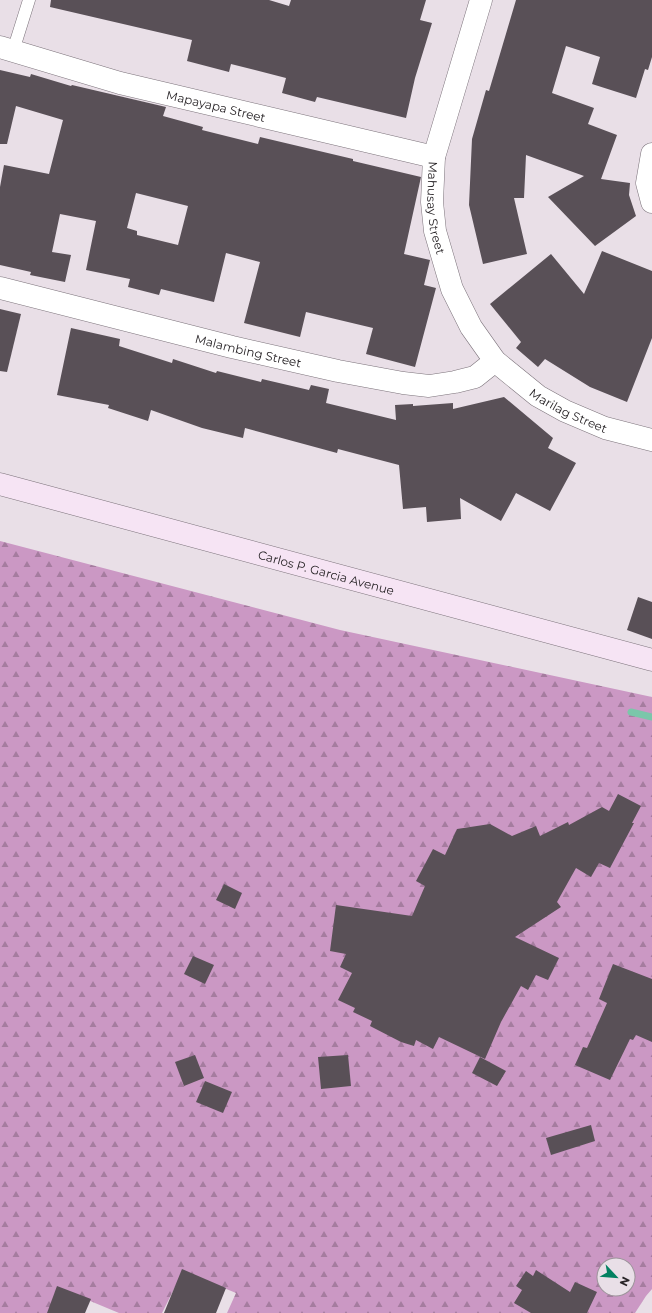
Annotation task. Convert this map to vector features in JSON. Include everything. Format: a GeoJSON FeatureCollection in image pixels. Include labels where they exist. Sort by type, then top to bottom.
{"type":"FeatureCollection","features":[{"type":"Feature","properties":{"kind":"main road","name":"Carlos P. Garcia Avenue"},"geometry":{"type":"LineString","coordinates":[[0,484],[652,660]]}},
{"type":"Feature","properties":{"kind":"street","name":"Mahusay Street"},"geometry":{"type":"LineString","coordinates":[[481,0],[434,157],[432,202],[435,231],[452,289],[471,327],[495,361]]}},
{"type":"Feature","properties":{"kind":"street","name":"Mapayapa Street"},"geometry":{"type":"LineString","coordinates":[[7,49],[120,83],[434,157]]}},
{"type":"Feature","properties":{"kind":"street"},"geometry":{"type":"LineString","coordinates":[[652,154],[647,183],[652,202]]}},
{"type":"Feature","properties":{"kind":"street","name":"Malambing Street"},"geometry":{"type":"LineString","coordinates":[[0,288],[232,347],[338,371],[403,383],[429,386],[455,382],[475,377],[495,361]]}},
{"type":"Feature","properties":{"kind":"street","name":"Marilag Street"},"geometry":{"type":"LineString","coordinates":[[495,361],[538,396],[565,411],[605,428],[652,440]]}},
{"type":"Feature","properties":{"kind":"lane"},"geometry":{"type":"LineString","coordinates":[[7,49],[29,0]]}},
{"type":"Feature","properties":{"kind":"green space"},"geometry":{"type":"Polygon","coordinates":[[[0,541],[340,630],[652,697],[652,1289],[635,1313],[227,1313],[236,1293],[183,1271],[162,1313],[119,1313],[59,1288],[49,1313],[0,1313],[0,541]]]}},
{"type":"Feature","properties":{"kind":"building"},"geometry":{"type":"Polygon","coordinates":[[[51,0],[269,0],[289,6],[291,0],[426,0],[420,20],[432,23],[415,78],[406,118],[317,97],[315,102],[282,93],[286,78],[231,64],[229,72],[187,61],[192,40],[50,7],[51,0]]]}},
{"type":"Feature","properties":{"kind":"building"},"geometry":{"type":"Polygon","coordinates":[[[516,0],[652,0],[652,57],[648,70],[645,69],[636,98],[592,84],[600,57],[566,46],[552,93],[594,108],[588,124],[617,135],[601,179],[630,183],[629,195],[636,216],[595,246],[548,197],[584,176],[526,155],[524,198],[514,198],[527,254],[483,264],[469,205],[472,139],[486,90],[489,91],[516,0]]]}},
{"type":"Feature","properties":{"kind":"building"},"geometry":{"type":"Polygon","coordinates":[[[0,70],[30,77],[31,74],[71,86],[166,107],[163,116],[203,127],[202,130],[258,144],[260,137],[421,177],[404,254],[430,260],[424,285],[436,288],[415,367],[366,354],[373,328],[306,312],[300,337],[244,323],[260,262],[226,253],[214,302],[161,289],[159,295],[128,287],[130,279],[86,270],[96,221],[60,214],[52,252],[71,255],[65,282],[30,275],[31,272],[0,265],[0,187],[4,165],[49,174],[63,120],[16,106],[7,144],[0,144],[0,70]],[[136,193],[127,228],[137,231],[137,235],[178,245],[188,206],[136,193]]]}},
{"type":"Feature","properties":{"kind":"building"},"geometry":{"type":"Polygon","coordinates":[[[602,251],[652,271],[652,338],[627,402],[590,387],[545,359],[538,367],[516,348],[521,342],[490,304],[551,254],[584,294],[602,251]]]}},
{"type":"Feature","properties":{"kind":"building"},"geometry":{"type":"Polygon","coordinates":[[[0,309],[21,314],[7,372],[0,371],[0,309]]]}},
{"type":"Feature","properties":{"kind":"building"},"geometry":{"type":"Polygon","coordinates":[[[71,328],[120,339],[119,346],[172,363],[173,359],[216,373],[217,371],[261,382],[262,379],[309,390],[311,385],[329,389],[326,403],[396,420],[395,405],[413,404],[413,406],[453,403],[453,409],[504,397],[553,438],[548,448],[576,463],[550,511],[516,493],[501,521],[460,498],[461,519],[427,522],[426,507],[403,509],[399,465],[338,449],[337,453],[245,428],[243,438],[202,428],[151,410],[148,421],[108,408],[109,405],[57,395],[71,328]]]}},
{"type":"Feature","properties":{"kind":"building"},"geometry":{"type":"Polygon","coordinates":[[[638,597],[652,602],[652,639],[627,630],[638,597]]]}},
{"type":"Feature","properties":{"kind":"building"},"geometry":{"type":"Polygon","coordinates":[[[618,794],[641,806],[632,823],[634,823],[610,868],[599,863],[591,877],[576,868],[557,902],[561,907],[515,937],[559,958],[548,980],[536,975],[528,990],[521,986],[501,1022],[485,1059],[439,1037],[433,1049],[416,1040],[414,1046],[401,1042],[370,1026],[372,1021],[353,1012],[355,1008],[338,1000],[352,973],[340,967],[346,954],[330,951],[336,905],[412,916],[425,886],[416,881],[433,849],[445,855],[457,829],[490,824],[512,836],[536,826],[540,836],[568,822],[569,825],[602,807],[609,811],[618,794]]]}},
{"type":"Feature","properties":{"kind":"building"},"geometry":{"type":"Polygon","coordinates":[[[224,884],[242,893],[235,909],[216,900],[224,884]]]}},
{"type":"Feature","properties":{"kind":"building"},"geometry":{"type":"Polygon","coordinates":[[[193,956],[214,965],[205,984],[184,974],[193,956]]]}},
{"type":"Feature","properties":{"kind":"building"},"geometry":{"type":"Polygon","coordinates":[[[613,964],[652,979],[652,1042],[636,1035],[633,1040],[630,1039],[610,1080],[575,1065],[583,1047],[587,1048],[607,1003],[599,999],[613,964]]]}},
{"type":"Feature","properties":{"kind":"building"},"geometry":{"type":"Polygon","coordinates":[[[195,1055],[204,1078],[184,1086],[175,1062],[195,1055]]]}},
{"type":"Feature","properties":{"kind":"building"},"geometry":{"type":"Polygon","coordinates":[[[348,1055],[351,1086],[321,1089],[318,1057],[348,1055]]]}},
{"type":"Feature","properties":{"kind":"building"},"geometry":{"type":"Polygon","coordinates":[[[480,1057],[506,1071],[497,1086],[472,1073],[480,1057]]]}},
{"type":"Feature","properties":{"kind":"building"},"geometry":{"type":"Polygon","coordinates":[[[205,1081],[232,1092],[223,1113],[196,1102],[205,1081]]]}},
{"type":"Feature","properties":{"kind":"building"},"geometry":{"type":"Polygon","coordinates":[[[591,1125],[595,1141],[551,1155],[546,1138],[591,1125]]]}},
{"type":"Feature","properties":{"kind":"building"},"geometry":{"type":"Polygon","coordinates":[[[182,1269],[226,1288],[216,1313],[164,1313],[182,1269]]]}},
{"type":"Feature","properties":{"kind":"building"},"geometry":{"type":"Polygon","coordinates":[[[536,1270],[570,1292],[575,1282],[596,1292],[596,1294],[587,1313],[531,1313],[514,1303],[522,1290],[516,1286],[526,1271],[533,1276],[536,1270]]]}},
{"type":"Feature","properties":{"kind":"building"},"geometry":{"type":"Polygon","coordinates":[[[57,1286],[91,1299],[85,1313],[47,1313],[57,1286]]]}},
{"type":"Feature","properties":{"kind":"waterway"},"geometry":{"type":"LineString","coordinates":[[631,712],[652,717]]}}]}
